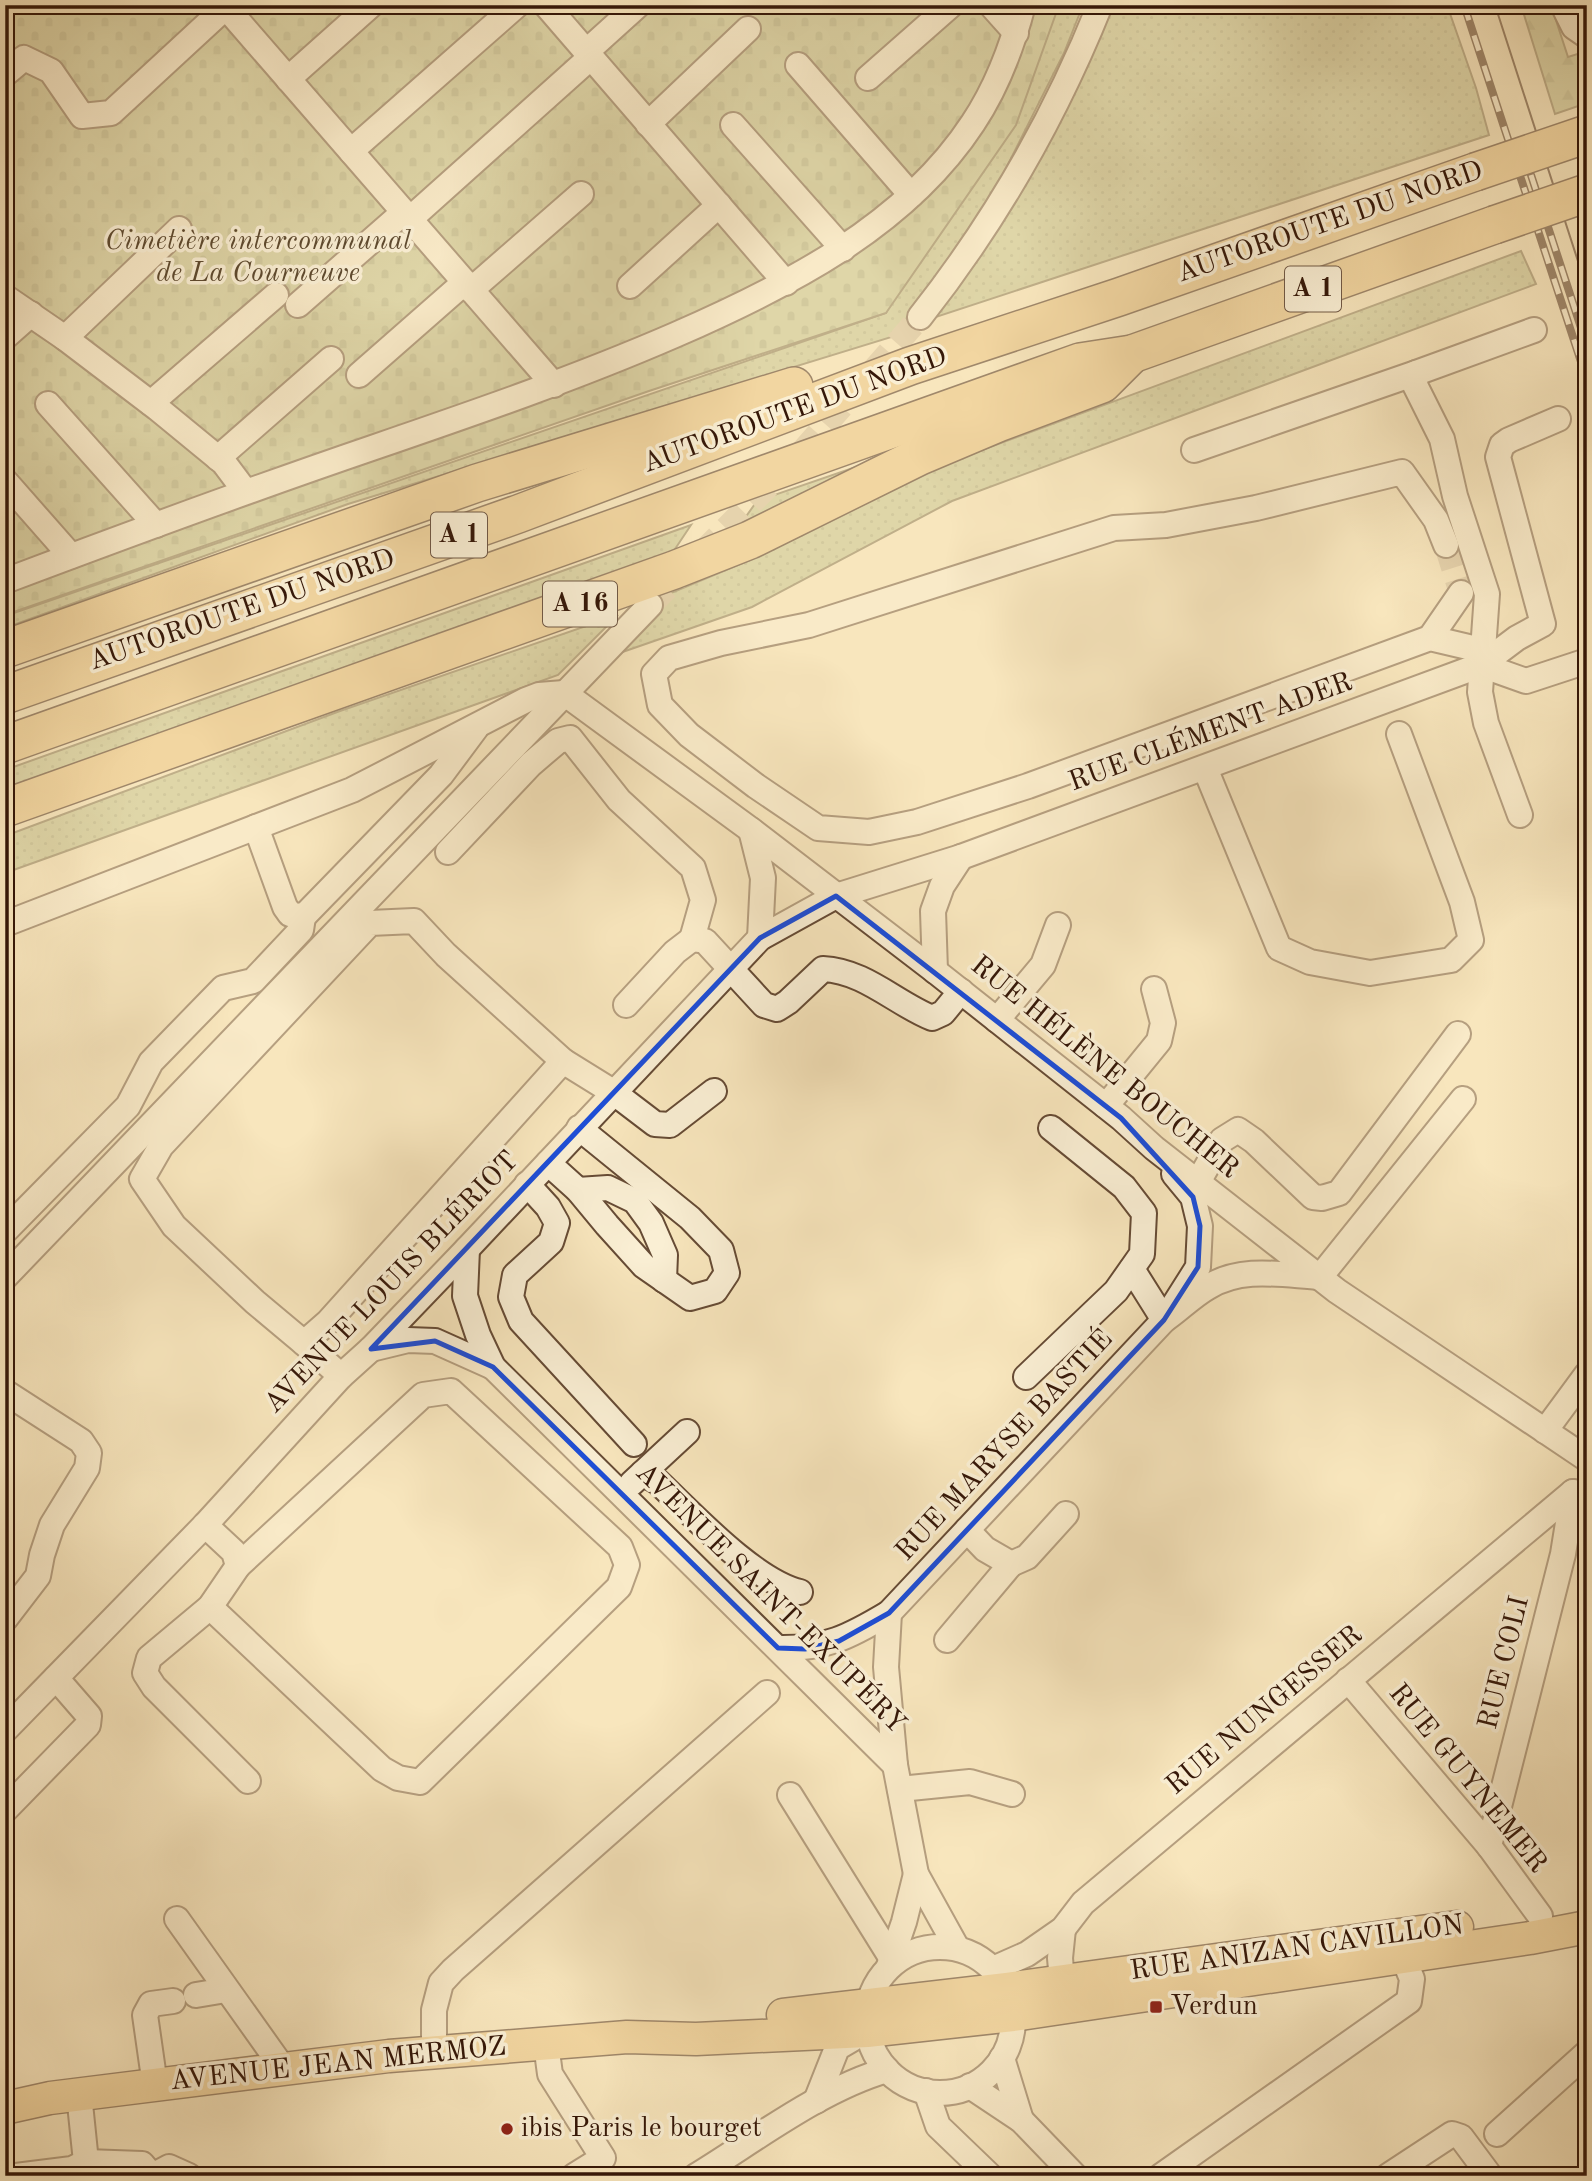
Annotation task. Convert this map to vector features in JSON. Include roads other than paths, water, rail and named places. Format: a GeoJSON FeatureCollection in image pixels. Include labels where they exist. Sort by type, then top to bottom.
{"type":"FeatureCollection","features":[{"type":"Feature","properties":{"kind":"highway","name":"AUTOROUTE DU NORD"},"geometry":{"type":"LineString","coordinates":[[5,695],[518,514],[910,366],[1119,297],[1587,134]]}},
{"type":"Feature","properties":{"kind":"highway","name":"AUTOROUTE DU NORD"},"geometry":{"type":"LineString","coordinates":[[5,745],[1080,362],[1132,354],[1587,193]]}},
{"type":"Feature","properties":{"kind":"highway","name":"A 16"},"geometry":{"type":"LineString","coordinates":[[5,808],[674,570],[750,540],[998,422],[1102,384],[1132,354]]}},
{"type":"Feature","properties":{"kind":"highway"},"geometry":{"type":"LineString","coordinates":[[5,649],[335,531],[537,464],[875,361],[910,366]]}},
{"type":"Feature","properties":{"kind":"main road","name":"RUE ANIZAN CAVILLON"},"geometry":{"type":"LineString","coordinates":[[1004,1991],[1587,1908]]}},
{"type":"Feature","properties":{"kind":"main road","name":"RUE ANIZAN CAVILLON"},"geometry":{"type":"LineString","coordinates":[[1004,1991],[1403,1957],[1587,1927]]}},
{"type":"Feature","properties":{"kind":"main road","name":"AVENUE JEAN MERMOZ"},"geometry":{"type":"LineString","coordinates":[[5,2108],[64,2096],[434,2052],[627,2037],[696,2039],[868,2017],[1004,1991]]}},
{"type":"Feature","properties":{"kind":"main road","name":"AVENUE JEAN MERMOZ"},"geometry":{"type":"LineString","coordinates":[[5,2096],[64,2096]]}},
{"type":"Feature","properties":{"kind":"street"},"geometry":{"type":"LineString","coordinates":[[288,79],[371,5]]}},
{"type":"Feature","properties":{"kind":"street"},"geometry":{"type":"LineString","coordinates":[[351,151],[517,5]]}},
{"type":"Feature","properties":{"kind":"street"},"geometry":{"type":"LineString","coordinates":[[545,5],[786,283]]}},
{"type":"Feature","properties":{"kind":"street"},"geometry":{"type":"LineString","coordinates":[[151,403],[287,300],[407,216],[588,55],[638,5]]}},
{"type":"Feature","properties":{"kind":"street"},"geometry":{"type":"LineString","coordinates":[[868,78],[951,5]]}},
{"type":"Feature","properties":{"kind":"street"},"geometry":{"type":"LineString","coordinates":[[991,5],[1016,33]]}},
{"type":"Feature","properties":{"kind":"street"},"geometry":{"type":"LineString","coordinates":[[5,581],[246,492],[554,385],[695,327],[786,283],[843,249],[911,195],[948,155],[972,124],[995,83],[1016,33],[1023,5]]}},
{"type":"Feature","properties":{"kind":"street"},"geometry":{"type":"LineString","coordinates":[[920,317],[996,211],[1073,70],[1100,5]]}},
{"type":"Feature","properties":{"kind":"street"},"geometry":{"type":"LineString","coordinates":[[1563,5],[1574,27],[1587,36]]}},
{"type":"Feature","properties":{"kind":"street"},"geometry":{"type":"LineString","coordinates":[[5,74],[24,58],[51,71],[82,116],[111,113],[226,6],[554,385]]}},
{"type":"Feature","properties":{"kind":"street"},"geometry":{"type":"LineString","coordinates":[[648,124],[748,29]]}},
{"type":"Feature","properties":{"kind":"street"},"geometry":{"type":"LineString","coordinates":[[798,65],[911,195]]}},
{"type":"Feature","properties":{"kind":"street"},"geometry":{"type":"LineString","coordinates":[[733,125],[843,249]]}},
{"type":"Feature","properties":{"kind":"street"},"geometry":{"type":"LineString","coordinates":[[359,375],[581,194]]}},
{"type":"Feature","properties":{"kind":"street"},"geometry":{"type":"LineString","coordinates":[[630,286],[719,205]]}},
{"type":"Feature","properties":{"kind":"street"},"geometry":{"type":"LineString","coordinates":[[65,338],[179,229]]}},
{"type":"Feature","properties":{"kind":"street"},"geometry":{"type":"LineString","coordinates":[[5,297],[32,314],[151,403],[218,458],[246,492]]}},
{"type":"Feature","properties":{"kind":"street"},"geometry":{"type":"LineString","coordinates":[[5,337],[32,314]]}},
{"type":"Feature","properties":{"kind":"street"},"geometry":{"type":"LineString","coordinates":[[1194,450],[1534,330]]}},
{"type":"Feature","properties":{"kind":"street"},"geometry":{"type":"LineString","coordinates":[[218,458],[331,359]]}},
{"type":"Feature","properties":{"kind":"street"},"geometry":{"type":"LineString","coordinates":[[1416,373],[1415,386],[1442,439],[1455,496],[1487,594],[1480,692],[1486,723],[1520,816]]}},
{"type":"Feature","properties":{"kind":"street"},"geometry":{"type":"LineString","coordinates":[[48,404],[156,525]]}},
{"type":"Feature","properties":{"kind":"street","name":"RUE CLÉMENT ADER"},"geometry":{"type":"LineString","coordinates":[[836,896],[961,857],[1205,768],[1481,658],[1543,624],[1498,457],[1502,445],[1509,440],[1558,419]]}},
{"type":"Feature","properties":{"kind":"street"},"geometry":{"type":"LineString","coordinates":[[1446,545],[1436,520],[1402,472],[1256,508],[1166,525],[1114,528],[809,625],[721,643],[669,658],[654,674],[660,705],[689,736],[755,786],[818,828],[869,832],[917,822],[1028,786],[1430,638],[1461,593]]}},
{"type":"Feature","properties":{"kind":"street"},"geometry":{"type":"LineString","coordinates":[[5,481],[71,556]]}},
{"type":"Feature","properties":{"kind":"street"},"geometry":{"type":"LineString","coordinates":[[5,1277],[650,605]]}},
{"type":"Feature","properties":{"kind":"street"},"geometry":{"type":"LineString","coordinates":[[1430,638],[1481,658],[1526,681],[1587,661]]}},
{"type":"Feature","properties":{"kind":"street"},"geometry":{"type":"LineString","coordinates":[[5,924],[352,790],[526,700],[539,695],[564,693]]}},
{"type":"Feature","properties":{"kind":"street","name":"RUE HÉLÈNE BOUCHER"},"geometry":{"type":"LineString","coordinates":[[564,693],[751,830],[961,991],[1106,1106],[1154,1148],[1320,1277],[1587,1459]]}},
{"type":"Feature","properties":{"kind":"street"},"geometry":{"type":"LineString","coordinates":[[5,1231],[128,1106],[151,1062],[223,988],[253,981],[301,930],[303,917],[441,775],[480,723]]}},
{"type":"Feature","properties":{"kind":"street"},"geometry":{"type":"LineString","coordinates":[[1205,768],[1279,948],[1310,962],[1370,973],[1451,960],[1471,940],[1462,902],[1399,734]]}},
{"type":"Feature","properties":{"kind":"street"},"geometry":{"type":"LineString","coordinates":[[448,852],[531,764],[558,741],[569,738],[619,800],[693,868],[703,900],[692,939],[675,952],[626,1005]]}},
{"type":"Feature","properties":{"kind":"street"},"geometry":{"type":"LineString","coordinates":[[256,827],[285,907],[290,914],[303,917]]}},
{"type":"Feature","properties":{"kind":"street"},"geometry":{"type":"LineString","coordinates":[[751,830],[763,878],[760,938]]}},
{"type":"Feature","properties":{"kind":"street"},"geometry":{"type":"LineString","coordinates":[[935,971],[933,911],[942,886],[961,857]]}},
{"type":"Feature","properties":{"kind":"street","name":"AVENUE LOUIS BLÉRIOT"},"geometry":{"type":"LineString","coordinates":[[5,1730],[205,1525],[341,1376],[467,1249],[729,968],[760,938],[836,896]]}},
{"type":"Feature","properties":{"kind":"street"},"geometry":{"type":"LineString","coordinates":[[341,1376],[174,1226],[142,1179],[161,1146],[370,923],[414,921],[446,955],[563,1061],[613,1092],[655,1124],[670,1125],[714,1091]]}},
{"type":"Feature","properties":{"kind":"street"},"geometry":{"type":"LineString","coordinates":[[997,1020],[1043,965],[1058,925]]}},
{"type":"Feature","properties":{"kind":"street"},"geometry":{"type":"LineString","coordinates":[[692,939],[705,941],[764,1005],[776,1009],[788,1002],[823,969],[841,970],[867,981],[932,1018],[943,1013],[961,991]]}},
{"type":"Feature","properties":{"kind":"street"},"geometry":{"type":"LineString","coordinates":[[1106,1106],[1158,1041],[1163,1023],[1154,989]]}},
{"type":"Feature","properties":{"kind":"street"},"geometry":{"type":"LineString","coordinates":[[1198,1182],[1222,1140],[1238,1130],[1254,1141],[1313,1197],[1322,1198],[1339,1193],[1458,1034]]}},
{"type":"Feature","properties":{"kind":"street"},"geometry":{"type":"LineString","coordinates":[[304,1343],[328,1322],[563,1061]]}},
{"type":"Feature","properties":{"kind":"street"},"geometry":{"type":"LineString","coordinates":[[1320,1277],[1463,1099]]}},
{"type":"Feature","properties":{"kind":"street"},"geometry":{"type":"LineString","coordinates":[[548,1163],[578,1190],[644,1266],[690,1298],[715,1291],[727,1273],[721,1250],[690,1218],[579,1128]]}},
{"type":"Feature","properties":{"kind":"street"},"geometry":{"type":"LineString","coordinates":[[1026,1377],[1116,1291],[1142,1254],[1144,1213],[1124,1187],[1051,1128]]}},
{"type":"Feature","properties":{"kind":"street","name":"RUE MARYSE BASTIÉ"},"geometry":{"type":"LineString","coordinates":[[1154,1148],[1193,1197],[1200,1226],[1198,1267],[1164,1321]]}},
{"type":"Feature","properties":{"kind":"street"},"geometry":{"type":"LineString","coordinates":[[527,1184],[548,1207],[557,1223],[551,1241],[515,1275],[511,1297],[521,1321],[635,1444]]}},
{"type":"Feature","properties":{"kind":"street"},"geometry":{"type":"LineString","coordinates":[[578,1190],[608,1188],[635,1201],[651,1223],[665,1255],[664,1280]]}},
{"type":"Feature","properties":{"kind":"street","name":"AVENUE SAINT-EXUPÉRY"},"geometry":{"type":"LineString","coordinates":[[467,1249],[466,1296],[478,1335],[494,1367],[895,1765],[916,1874],[957,1948]]}},
{"type":"Feature","properties":{"kind":"street"},"geometry":{"type":"LineString","coordinates":[[1132,1269],[1164,1321]]}},
{"type":"Feature","properties":{"kind":"street","name":"RUE MARYSE BASTIÉ"},"geometry":{"type":"LineString","coordinates":[[778,1648],[805,1649],[839,1641],[889,1613],[1164,1321],[1208,1287],[1235,1275],[1260,1273],[1320,1277]]}},
{"type":"Feature","properties":{"kind":"street","name":"AVENUE SAINT-EXUPÉRY"},"geometry":{"type":"LineString","coordinates":[[370,1349],[408,1340],[435,1341],[494,1367]]}},
{"type":"Feature","properties":{"kind":"street"},"geometry":{"type":"LineString","coordinates":[[1545,1431],[1587,1374]]}},
{"type":"Feature","properties":{"kind":"street"},"geometry":{"type":"LineString","coordinates":[[210,1607],[382,1769],[397,1779],[420,1782],[619,1587],[627,1565],[620,1547],[451,1391],[423,1395],[238,1566],[210,1607],[149,1658],[145,1673],[154,1687],[248,1781]]}},
{"type":"Feature","properties":{"kind":"street"},"geometry":{"type":"LineString","coordinates":[[5,1392],[81,1441],[89,1453],[87,1468],[52,1525],[38,1576],[5,1619]]}},
{"type":"Feature","properties":{"kind":"street"},"geometry":{"type":"LineString","coordinates":[[621,1493],[687,1432]]}},
{"type":"Feature","properties":{"kind":"street"},"geometry":{"type":"LineString","coordinates":[[643,1473],[658,1482],[735,1554],[782,1588],[800,1592]]}},
{"type":"Feature","properties":{"kind":"street","name":"RUE NUNGESSER"},"geometry":{"type":"LineString","coordinates":[[1004,1991],[1027,1954],[1063,1929],[1083,1903],[1573,1492]]}},
{"type":"Feature","properties":{"kind":"street","name":"RUE COLI"},"geometry":{"type":"LineString","coordinates":[[1489,1846],[1563,1554],[1573,1492]]}},
{"type":"Feature","properties":{"kind":"street"},"geometry":{"type":"LineString","coordinates":[[947,1640],[1011,1564],[1027,1557],[1066,1514]]}},
{"type":"Feature","properties":{"kind":"street"},"geometry":{"type":"LineString","coordinates":[[205,1525],[234,1552],[238,1566]]}},
{"type":"Feature","properties":{"kind":"street"},"geometry":{"type":"LineString","coordinates":[[967,1530],[985,1549],[1011,1564]]}},
{"type":"Feature","properties":{"kind":"street"},"geometry":{"type":"LineString","coordinates":[[889,1613],[886,1667],[895,1765]]}},
{"type":"Feature","properties":{"kind":"street"},"geometry":{"type":"LineString","coordinates":[[5,1810],[88,1725],[89,1716],[56,1678]]}},
{"type":"Feature","properties":{"kind":"street","name":"RUE GUYNEMER"},"geometry":{"type":"LineString","coordinates":[[1348,1679],[1489,1846],[1540,1916]]}},
{"type":"Feature","properties":{"kind":"street"},"geometry":{"type":"LineString","coordinates":[[434,2052],[434,2010],[441,1983],[453,1970],[767,1693]]}},
{"type":"Feature","properties":{"kind":"street"},"geometry":{"type":"LineString","coordinates":[[900,1789],[970,1782],[1012,1794]]}},
{"type":"Feature","properties":{"kind":"street"},"geometry":{"type":"LineString","coordinates":[[790,1795],[890,1963]]}},
{"type":"Feature","properties":{"kind":"street"},"geometry":{"type":"LineString","coordinates":[[890,1963],[909,1953],[933,1947],[957,1948],[976,1956],[1004,1991],[1011,2037],[1002,2058],[988,2074],[970,2086],[948,2092],[926,2091],[905,2084],[887,2070],[874,2052],[868,2017],[876,1984],[890,1963],[916,1874]]}},
{"type":"Feature","properties":{"kind":"street"},"geometry":{"type":"LineString","coordinates":[[177,1919],[283,2068]]}},
{"type":"Feature","properties":{"kind":"street"},"geometry":{"type":"LineString","coordinates":[[1062,1981],[1060,1958],[1063,1929]]}},
{"type":"Feature","properties":{"kind":"street"},"geometry":{"type":"LineString","coordinates":[[1161,2176],[1409,2001],[1412,1979],[1403,1957]]}},
{"type":"Feature","properties":{"kind":"street"},"geometry":{"type":"LineString","coordinates":[[155,2085],[145,2015],[151,2004],[226,1990]]}},
{"type":"Feature","properties":{"kind":"street"},"geometry":{"type":"LineString","coordinates":[[816,2101],[837,2048],[868,2017]]}},
{"type":"Feature","properties":{"kind":"street"},"geometry":{"type":"LineString","coordinates":[[546,2044],[550,2074],[603,2158],[574,2176]]}},
{"type":"Feature","properties":{"kind":"street"},"geometry":{"type":"LineString","coordinates":[[1497,2134],[1587,2053]]}},
{"type":"Feature","properties":{"kind":"street"},"geometry":{"type":"LineString","coordinates":[[1002,2058],[1021,2120]]}},
{"type":"Feature","properties":{"kind":"street"},"geometry":{"type":"LineString","coordinates":[[696,2176],[816,2101],[867,2076],[887,2070]]}},
{"type":"Feature","properties":{"kind":"street"},"geometry":{"type":"LineString","coordinates":[[970,2086],[1021,2120],[1075,2176]]}},
{"type":"Feature","properties":{"kind":"street"},"geometry":{"type":"LineString","coordinates":[[926,2091],[938,2126],[990,2176]]}},
{"type":"Feature","properties":{"kind":"street"},"geometry":{"type":"LineString","coordinates":[[64,2096],[97,2167]]}},
{"type":"Feature","properties":{"kind":"street"},"geometry":{"type":"LineString","coordinates":[[1388,2176],[1452,2134],[1461,2137],[1490,2176]]}},
{"type":"Feature","properties":{"kind":"street"},"geometry":{"type":"LineString","coordinates":[[16,2176],[142,2164],[152,2176],[169,2167],[189,2176]]}},
{"type":"Feature","properties":{"kind":"tunnel"},"geometry":{"type":"LineString","coordinates":[[650,605],[800,454],[920,317]]}},
{"type":"Feature","properties":{"kind":"tunnel"},"geometry":{"type":"LineString","coordinates":[[1446,545],[1461,593]]}},
{"type":"Feature","properties":{"kind":"tram line"},"geometry":{"type":"LineString","coordinates":[[1495,5],[1587,289]]}},
{"type":"Feature","properties":{"kind":"railway"},"geometry":{"type":"LineString","coordinates":[[1464,5],[1587,380]]}},
{"type":"Feature","properties":{"kind":"railway"},"geometry":{"type":"LineString","coordinates":[[1531,175],[1587,346]]}},
{"type":"Feature","properties":{"kind":"place","name":"Verdun"},"geometry":{"type":"Point","coordinates":[1156,2007]}},
{"type":"Feature","properties":{"kind":"place","name":"ibis Paris le bourget"},"geometry":{"type":"Point","coordinates":[507,2129]}},
{"type":"Feature","properties":{"kind":"park label","name":"Cimetière intercommunal de La Courneuve"},"geometry":{"type":"Point","coordinates":[258,258]}}]}
